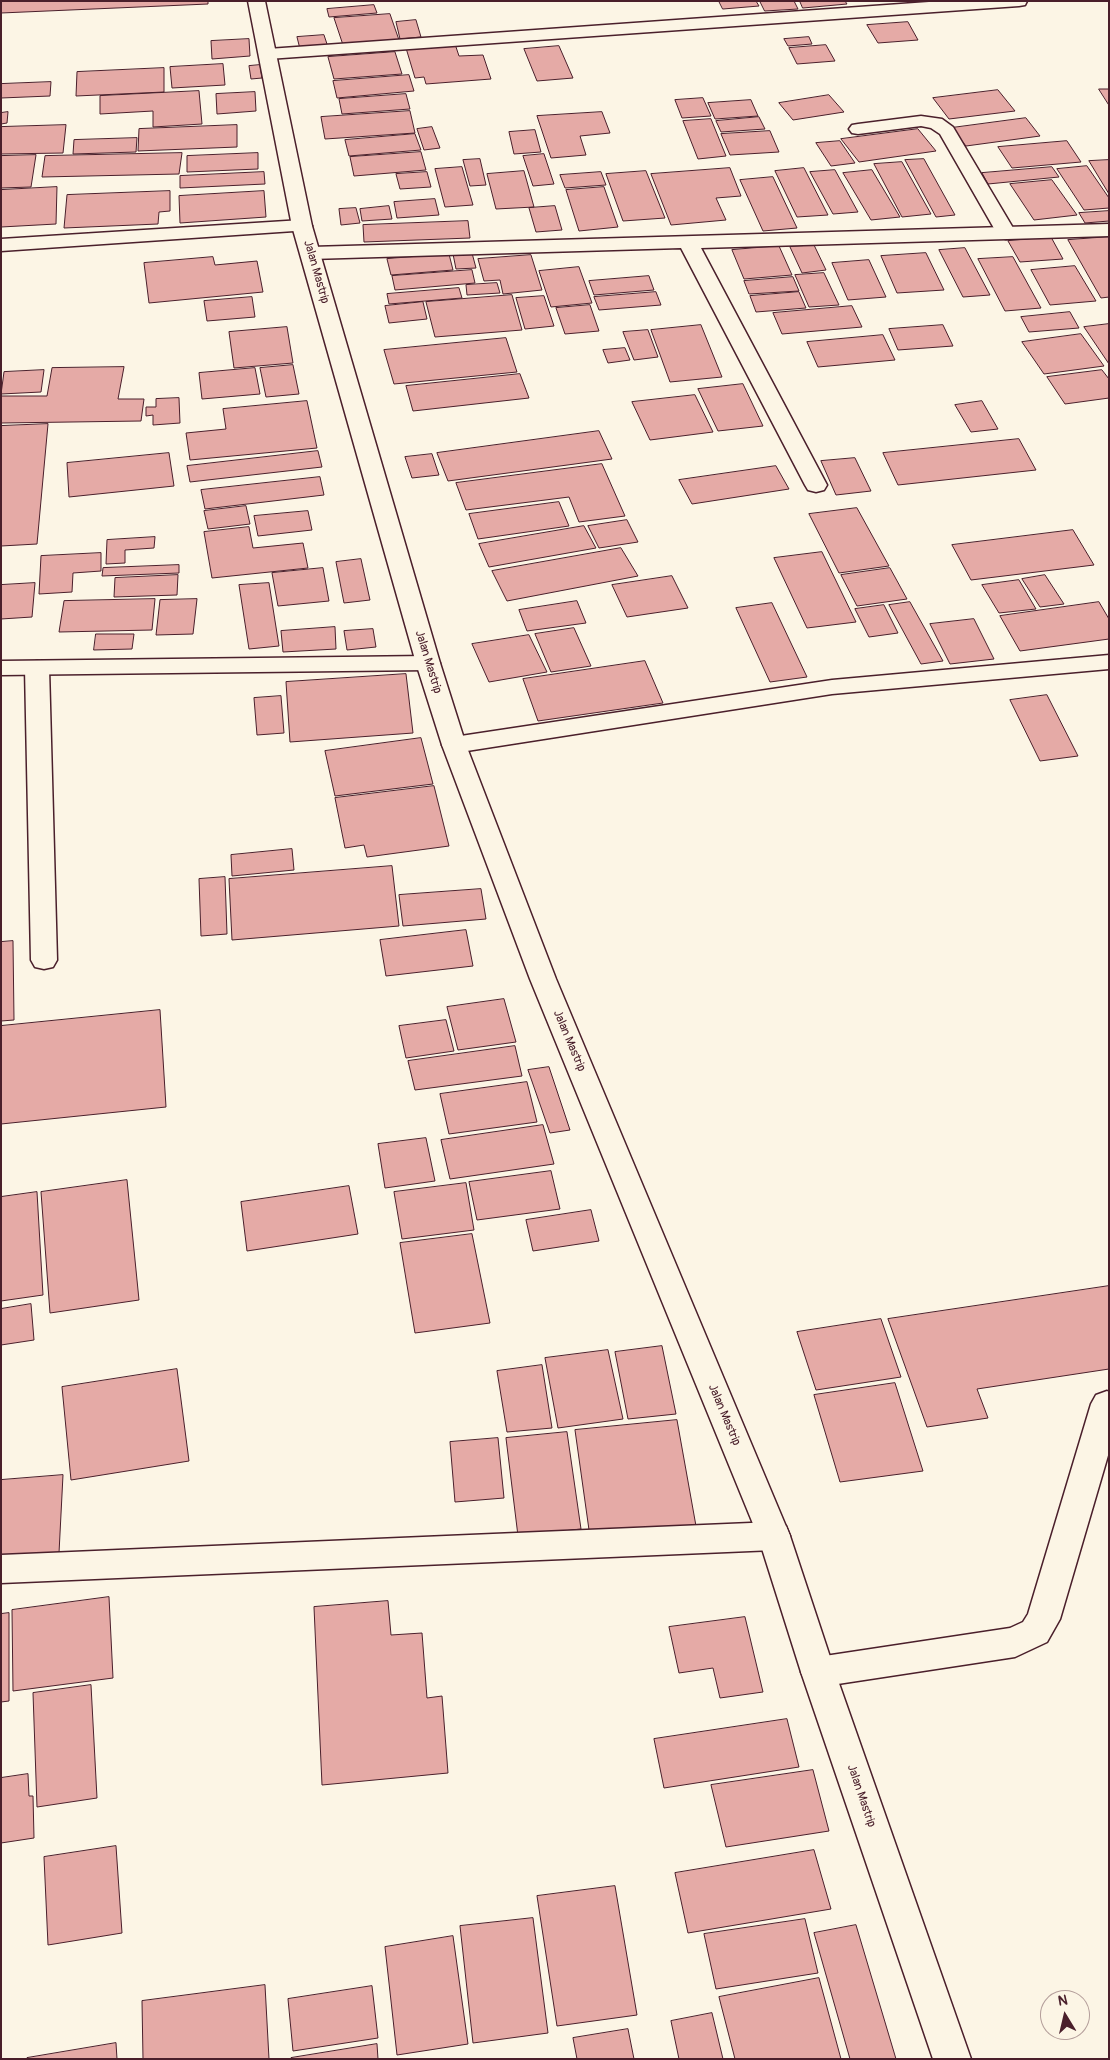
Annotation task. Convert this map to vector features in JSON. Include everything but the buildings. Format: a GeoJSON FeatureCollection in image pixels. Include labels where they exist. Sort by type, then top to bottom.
{"type":"FeatureCollection","features":[{"type":"Feature","properties":{"kind":"street","name":"Jalan Mastrip"},"geometry":{"type":"LineString","coordinates":[[256,1],[302,226],[428,663],[454,745],[543,979],[774,1536],[818,1672],[952,2059]]}},
{"type":"Feature","properties":{"kind":"street"},"geometry":{"type":"LineString","coordinates":[[268,54],[1019,1]]}},
{"type":"Feature","properties":{"kind":"street"},"geometry":{"type":"LineString","coordinates":[[858,129],[921,121],[936,123],[947,131],[1006,233]]}},
{"type":"Feature","properties":{"kind":"street"},"geometry":{"type":"LineString","coordinates":[[1,244],[302,226]]}},
{"type":"Feature","properties":{"kind":"street"},"geometry":{"type":"LineString","coordinates":[[311,253],[1109,230]]}},
{"type":"Feature","properties":{"kind":"street"},"geometry":{"type":"LineString","coordinates":[[688,242],[816,485]]}},
{"type":"Feature","properties":{"kind":"street"},"geometry":{"type":"LineString","coordinates":[[454,745],[832,687],[1109,662]]}},
{"type":"Feature","properties":{"kind":"street"},"geometry":{"type":"LineString","coordinates":[[1,668],[428,663]]}},
{"type":"Feature","properties":{"kind":"street"},"geometry":{"type":"LineString","coordinates":[[37,668],[44,960]]}},
{"type":"Feature","properties":{"kind":"street"},"geometry":{"type":"LineString","coordinates":[[818,1672],[1015,1642],[1034,1632],[1043,1618],[1108,1404]]}},
{"type":"Feature","properties":{"kind":"street"},"geometry":{"type":"LineString","coordinates":[[1,1569],[774,1536]]}}]}
